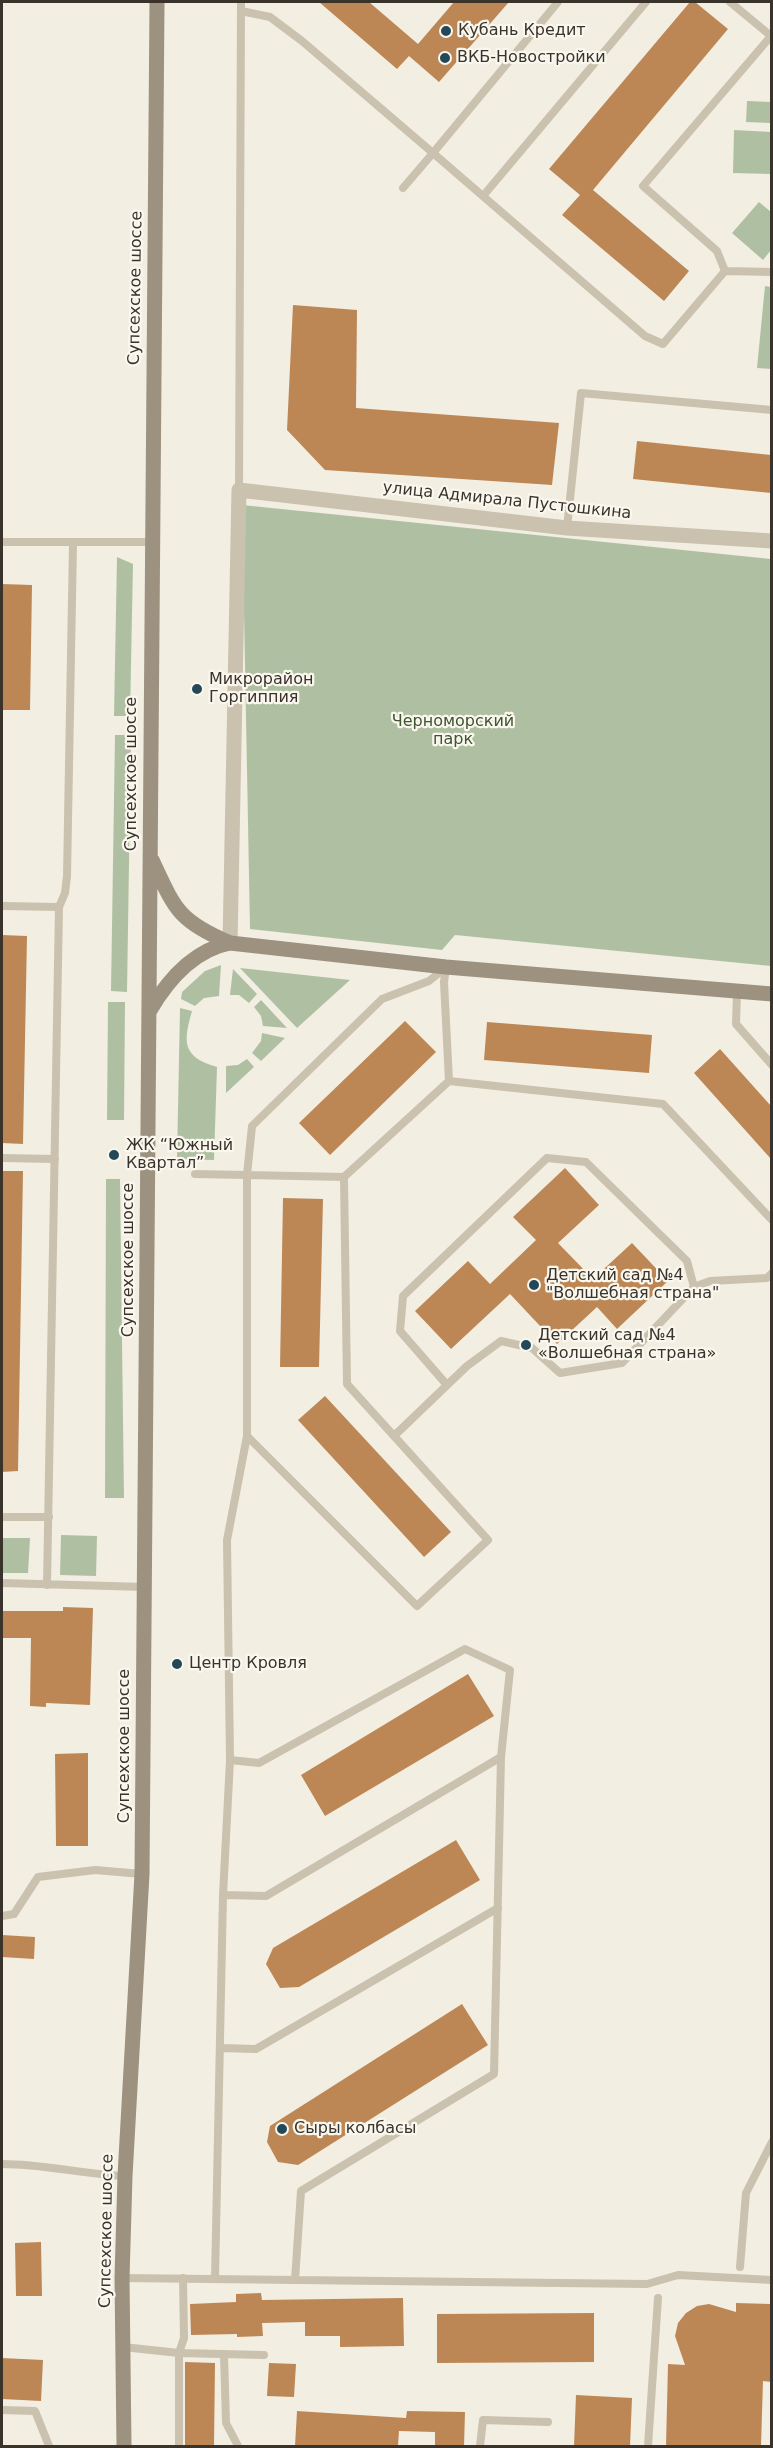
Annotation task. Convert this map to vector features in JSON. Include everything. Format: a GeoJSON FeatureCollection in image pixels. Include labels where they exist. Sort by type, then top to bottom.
{"type":"FeatureCollection","features":[{"type":"Feature","properties":{"kind":"main road","name":"Супсехское шоссе"},"geometry":{"type":"LineString","coordinates":[[124,2446],[125,2176],[142,1874],[157,2]]}},
{"type":"Feature","properties":{"kind":"main road"},"geometry":{"type":"LineString","coordinates":[[150,854],[170,897],[181,914],[199,928],[230,943],[446,968],[771,994]]}},
{"type":"Feature","properties":{"kind":"main road"},"geometry":{"type":"LineString","coordinates":[[149,1012],[165,988],[186,965],[204,952],[230,943]]}},
{"type":"Feature","properties":{"kind":"street","name":"улица Адмирала Пустошкина"},"geometry":{"type":"LineString","coordinates":[[239,490],[567,528],[771,542]]}},
{"type":"Feature","properties":{"kind":"street"},"geometry":{"type":"LineString","coordinates":[[230,943],[239,490]]}},
{"type":"Feature","properties":{"kind":"lane"},"geometry":{"type":"LineString","coordinates":[[404,188],[558,2]]}},
{"type":"Feature","properties":{"kind":"lane"},"geometry":{"type":"LineString","coordinates":[[483,196],[646,2]]}},
{"type":"Feature","properties":{"kind":"lane"},"geometry":{"type":"LineString","coordinates":[[724,271],[717,251],[643,186],[771,35],[730,2]]}},
{"type":"Feature","properties":{"kind":"lane"},"geometry":{"type":"LineString","coordinates":[[239,490],[241,6],[270,17],[278,23],[645,336],[663,344],[724,271]]}},
{"type":"Feature","properties":{"kind":"lane"},"geometry":{"type":"LineString","coordinates":[[724,271],[771,272]]}},
{"type":"Feature","properties":{"kind":"lane"},"geometry":{"type":"LineString","coordinates":[[567,528],[581,393],[771,410]]}},
{"type":"Feature","properties":{"kind":"lane"},"geometry":{"type":"LineString","coordinates":[[2,542],[152,542]]}},
{"type":"Feature","properties":{"kind":"lane"},"geometry":{"type":"LineString","coordinates":[[47,1585],[59,907],[65,893],[67,876],[73,543]]}},
{"type":"Feature","properties":{"kind":"lane"},"geometry":{"type":"LineString","coordinates":[[2,906],[59,907]]}},
{"type":"Feature","properties":{"kind":"lane"},"geometry":{"type":"LineString","coordinates":[[446,968],[444,982],[449,1081]]}},
{"type":"Feature","properties":{"kind":"lane"},"geometry":{"type":"LineString","coordinates":[[215,2279],[223,1895],[230,1760],[227,1540],[247,1436],[247,1175],[252,1126],[382,999],[429,981],[446,968]]}},
{"type":"Feature","properties":{"kind":"lane"},"geometry":{"type":"LineString","coordinates":[[737,991],[736,1024],[771,1065]]}},
{"type":"Feature","properties":{"kind":"lane"},"geometry":{"type":"LineString","coordinates":[[195,1174],[344,1177],[449,1081],[663,1104],[771,1220]]}},
{"type":"Feature","properties":{"kind":"lane"},"geometry":{"type":"LineString","coordinates":[[2,1158],[55,1160]]}},
{"type":"Feature","properties":{"kind":"lane"},"geometry":{"type":"LineString","coordinates":[[447,1385],[400,1331],[403,1296],[548,1158],[586,1162],[687,1261],[694,1287]]}},
{"type":"Feature","properties":{"kind":"lane"},"geometry":{"type":"LineString","coordinates":[[247,1436],[417,1606],[488,1539],[347,1384],[344,1177]]}},
{"type":"Feature","properties":{"kind":"lane"},"geometry":{"type":"LineString","coordinates":[[394,1436],[467,1366],[501,1341],[532,1348],[560,1373],[622,1363],[694,1287],[710,1281],[766,1278],[771,1273]]}},
{"type":"Feature","properties":{"kind":"lane"},"geometry":{"type":"LineString","coordinates":[[2,1517],[49,1518]]}},
{"type":"Feature","properties":{"kind":"lane"},"geometry":{"type":"LineString","coordinates":[[2,1583],[145,1587]]}},
{"type":"Feature","properties":{"kind":"lane"},"geometry":{"type":"LineString","coordinates":[[230,1760],[259,1763],[465,1649],[510,1670],[501,1757],[494,2074],[301,2191],[295,2280]]}},
{"type":"Feature","properties":{"kind":"lane"},"geometry":{"type":"LineString","coordinates":[[223,1895],[266,1896],[501,1757]]}},
{"type":"Feature","properties":{"kind":"lane"},"geometry":{"type":"LineString","coordinates":[[2,1916],[14,1914],[38,1876],[95,1870],[142,1874]]}},
{"type":"Feature","properties":{"kind":"lane"},"geometry":{"type":"LineString","coordinates":[[220,2048],[256,2049],[498,1908]]}},
{"type":"Feature","properties":{"kind":"lane"},"geometry":{"type":"LineString","coordinates":[[740,2267],[746,2193],[771,2142]]}},
{"type":"Feature","properties":{"kind":"lane"},"geometry":{"type":"LineString","coordinates":[[2,2164],[32,2164],[88,2175],[125,2176]]}},
{"type":"Feature","properties":{"kind":"lane"},"geometry":{"type":"LineString","coordinates":[[123,2278],[647,2284],[678,2275],[771,2280]]}},
{"type":"Feature","properties":{"kind":"lane"},"geometry":{"type":"LineString","coordinates":[[179,2446],[179,2353],[184,2338],[183,2278]]}},
{"type":"Feature","properties":{"kind":"lane"},"geometry":{"type":"LineString","coordinates":[[648,2446],[658,2298]]}},
{"type":"Feature","properties":{"kind":"lane"},"geometry":{"type":"LineString","coordinates":[[123,2347],[179,2353],[264,2355]]}},
{"type":"Feature","properties":{"kind":"lane"},"geometry":{"type":"LineString","coordinates":[[224,2354],[226,2423],[238,2446]]}},
{"type":"Feature","properties":{"kind":"lane"},"geometry":{"type":"LineString","coordinates":[[2,2410],[35,2411],[49,2446]]}},
{"type":"Feature","properties":{"kind":"lane"},"geometry":{"type":"LineString","coordinates":[[480,2446],[483,2420],[548,2422]]}},
{"type":"Feature","properties":{"kind":"green space"},"geometry":{"type":"Polygon","coordinates":[[[747,101],[771,102],[771,123],[746,122],[747,101]]]}},
{"type":"Feature","properties":{"kind":"green space"},"geometry":{"type":"Polygon","coordinates":[[[734,130],[771,132],[771,174],[733,173],[734,130]]]}},
{"type":"Feature","properties":{"kind":"green space"},"geometry":{"type":"Polygon","coordinates":[[[759,202],[771,212],[771,250],[763,260],[732,233],[759,202]]]}},
{"type":"Feature","properties":{"kind":"green space"},"geometry":{"type":"Polygon","coordinates":[[[765,286],[771,287],[771,369],[757,368],[765,286]]]}},
{"type":"Feature","properties":{"kind":"green space","name":"Черноморский парк"},"geometry":{"type":"Polygon","coordinates":[[[242,505],[771,559],[771,966],[455,935],[442,950],[250,929],[242,505]]]}},
{"type":"Feature","properties":{"kind":"green space"},"geometry":{"type":"Polygon","coordinates":[[[117,557],[133,564],[130,716],[114,716],[117,557]]]}},
{"type":"Feature","properties":{"kind":"green space"},"geometry":{"type":"Polygon","coordinates":[[[115,735],[131,735],[127,992],[111,991],[115,735]]]}},
{"type":"Feature","properties":{"kind":"green space"},"geometry":{"type":"Polygon","coordinates":[[[221,965],[219,996],[204,998],[195,1006],[181,999],[182,992],[205,971],[221,965]]]}},
{"type":"Feature","properties":{"kind":"green space"},"geometry":{"type":"Polygon","coordinates":[[[240,968],[350,980],[297,1028],[240,968]]]}},
{"type":"Feature","properties":{"kind":"green space"},"geometry":{"type":"Polygon","coordinates":[[[233,969],[257,994],[249,1003],[239,995],[230,995],[233,969]]]}},
{"type":"Feature","properties":{"kind":"green space"},"geometry":{"type":"Polygon","coordinates":[[[261,1000],[287,1028],[263,1026],[261,1016],[254,1007],[261,1000]]]}},
{"type":"Feature","properties":{"kind":"green space"},"geometry":{"type":"Polygon","coordinates":[[[108,1002],[125,1002],[124,1120],[107,1120],[108,1002]]]}},
{"type":"Feature","properties":{"kind":"green space"},"geometry":{"type":"Polygon","coordinates":[[[180,1008],[192,1011],[187,1031],[188,1047],[191,1053],[217,1067],[214,1160],[177,1159],[180,1008]]]}},
{"type":"Feature","properties":{"kind":"green space"},"geometry":{"type":"Polygon","coordinates":[[[262,1033],[285,1038],[261,1061],[252,1053],[261,1041],[262,1033]]]}},
{"type":"Feature","properties":{"kind":"green space"},"geometry":{"type":"Polygon","coordinates":[[[247,1059],[254,1067],[226,1093],[226,1066],[238,1065],[247,1059]]]}},
{"type":"Feature","properties":{"kind":"green space"},"geometry":{"type":"Polygon","coordinates":[[[106,1179],[120,1179],[124,1498],[105,1498],[106,1179]]]}},
{"type":"Feature","properties":{"kind":"green space"},"geometry":{"type":"Polygon","coordinates":[[[61,1535],[97,1536],[96,1576],[60,1575],[61,1535]]]}},
{"type":"Feature","properties":{"kind":"green space"},"geometry":{"type":"Polygon","coordinates":[[[2,1538],[30,1538],[28,1573],[2,1573],[2,1538]]]}},
{"type":"Feature","properties":{"kind":"building"},"geometry":{"type":"Polygon","coordinates":[[[319,2],[369,2],[418,44],[454,2],[509,2],[439,82],[409,56],[397,69],[319,2]]]}},
{"type":"Feature","properties":{"kind":"building"},"geometry":{"type":"Polygon","coordinates":[[[690,2],[695,2],[728,29],[593,190],[689,271],[664,301],[562,215],[580,195],[549,169],[690,2]]]}},
{"type":"Feature","properties":{"kind":"building"},"geometry":{"type":"Polygon","coordinates":[[[293,305],[357,310],[356,408],[559,423],[552,485],[325,470],[287,430],[293,305]]]}},
{"type":"Feature","properties":{"kind":"building"},"geometry":{"type":"Polygon","coordinates":[[[637,441],[771,455],[771,493],[633,479],[637,441]]]}},
{"type":"Feature","properties":{"kind":"building"},"geometry":{"type":"Polygon","coordinates":[[[2,584],[32,585],[30,710],[2,710],[2,584]]]}},
{"type":"Feature","properties":{"kind":"building"},"geometry":{"type":"Polygon","coordinates":[[[2,935],[27,936],[23,1144],[2,1143],[2,935]]]}},
{"type":"Feature","properties":{"kind":"building"},"geometry":{"type":"Polygon","coordinates":[[[405,1021],[436,1052],[330,1155],[299,1123],[405,1021]]]}},
{"type":"Feature","properties":{"kind":"building"},"geometry":{"type":"Polygon","coordinates":[[[487,1022],[652,1035],[649,1073],[484,1060],[487,1022]]]}},
{"type":"Feature","properties":{"kind":"building"},"geometry":{"type":"Polygon","coordinates":[[[720,1049],[771,1106],[771,1159],[694,1073],[720,1049]]]}},
{"type":"Feature","properties":{"kind":"building"},"geometry":{"type":"Polygon","coordinates":[[[565,1168],[599,1205],[558,1243],[593,1279],[632,1243],[668,1281],[617,1329],[597,1307],[557,1344],[510,1294],[451,1349],[415,1311],[468,1261],[490,1284],[536,1240],[513,1217],[565,1168]]]}},
{"type":"Feature","properties":{"kind":"building"},"geometry":{"type":"Polygon","coordinates":[[[2,1171],[23,1171],[18,1471],[2,1472],[2,1171]]]}},
{"type":"Feature","properties":{"kind":"building"},"geometry":{"type":"Polygon","coordinates":[[[283,1198],[323,1199],[319,1367],[280,1367],[283,1198]]]}},
{"type":"Feature","properties":{"kind":"building"},"geometry":{"type":"Polygon","coordinates":[[[325,1396],[451,1532],[424,1557],[298,1420],[325,1396]]]}},
{"type":"Feature","properties":{"kind":"building"},"geometry":{"type":"Polygon","coordinates":[[[63,1607],[93,1608],[90,1705],[46,1703],[46,1707],[30,1706],[31,1638],[2,1638],[2,1611],[63,1611],[63,1607]]]}},
{"type":"Feature","properties":{"kind":"building"},"geometry":{"type":"Polygon","coordinates":[[[468,1674],[494,1716],[325,1816],[301,1775],[468,1674]]]}},
{"type":"Feature","properties":{"kind":"building"},"geometry":{"type":"Polygon","coordinates":[[[88,1753],[88,1846],[56,1846],[55,1754],[88,1753]]]}},
{"type":"Feature","properties":{"kind":"building"},"geometry":{"type":"Polygon","coordinates":[[[456,1840],[480,1880],[299,1987],[280,1988],[266,1964],[273,1948],[456,1840]]]}},
{"type":"Feature","properties":{"kind":"building"},"geometry":{"type":"Polygon","coordinates":[[[2,1935],[35,1937],[34,1959],[2,1957],[2,1935]]]}},
{"type":"Feature","properties":{"kind":"building"},"geometry":{"type":"Polygon","coordinates":[[[462,2004],[488,2045],[298,2165],[278,2162],[267,2142],[270,2126],[462,2004]]]}},
{"type":"Feature","properties":{"kind":"building"},"geometry":{"type":"Polygon","coordinates":[[[41,2242],[42,2296],[16,2296],[15,2243],[41,2242]]]}},
{"type":"Feature","properties":{"kind":"building"},"geometry":{"type":"Polygon","coordinates":[[[261,2293],[262,2300],[403,2298],[404,2346],[340,2347],[340,2336],[305,2336],[305,2322],[262,2323],[263,2336],[191,2335],[190,2304],[236,2302],[236,2294],[261,2293]]]}},
{"type":"Feature","properties":{"kind":"building"},"geometry":{"type":"Polygon","coordinates":[[[736,2303],[771,2304],[771,2382],[763,2381],[761,2446],[666,2446],[668,2364],[685,2365],[675,2336],[678,2323],[686,2313],[697,2306],[709,2304],[736,2312],[736,2303]]]}},
{"type":"Feature","properties":{"kind":"building"},"geometry":{"type":"Polygon","coordinates":[[[594,2313],[594,2362],[437,2363],[437,2314],[594,2313]]]}},
{"type":"Feature","properties":{"kind":"building"},"geometry":{"type":"Polygon","coordinates":[[[2,2358],[43,2360],[41,2401],[2,2399],[2,2358]]]}},
{"type":"Feature","properties":{"kind":"building"},"geometry":{"type":"Polygon","coordinates":[[[185,2362],[215,2363],[214,2446],[185,2446],[185,2362]]]}},
{"type":"Feature","properties":{"kind":"building"},"geometry":{"type":"Polygon","coordinates":[[[269,2363],[296,2364],[294,2397],[267,2396],[269,2363]]]}},
{"type":"Feature","properties":{"kind":"building"},"geometry":{"type":"Polygon","coordinates":[[[576,2395],[632,2398],[630,2446],[574,2446],[576,2395]]]}},
{"type":"Feature","properties":{"kind":"building"},"geometry":{"type":"Polygon","coordinates":[[[297,2411],[406,2418],[407,2411],[465,2412],[464,2446],[435,2446],[435,2432],[399,2431],[398,2446],[295,2446],[297,2411]]]}},
{"type":"Feature","properties":{"kind":"place","name":"Кубань Кредит"},"geometry":{"type":"Point","coordinates":[446,31]}},
{"type":"Feature","properties":{"kind":"place","name":"ВКБ-Новостройки"},"geometry":{"type":"Point","coordinates":[445,58]}},
{"type":"Feature","properties":{"kind":"place","name":"Микрорайон Горгиппия"},"geometry":{"type":"Point","coordinates":[197,689]}},
{"type":"Feature","properties":{"kind":"place","name":"ЖК “Южный Квартал”"},"geometry":{"type":"Point","coordinates":[114,1155]}},
{"type":"Feature","properties":{"kind":"place","name":"Детский сад №4 \"Волшебная страна\""},"geometry":{"type":"Point","coordinates":[534,1285]}},
{"type":"Feature","properties":{"kind":"place","name":"Детский сад №4 «Волшебная страна»"},"geometry":{"type":"Point","coordinates":[526,1345]}},
{"type":"Feature","properties":{"kind":"place","name":"Центр Кровля"},"geometry":{"type":"Point","coordinates":[177,1664]}},
{"type":"Feature","properties":{"kind":"place","name":"Сыры колбасы"},"geometry":{"type":"Point","coordinates":[282,2129]}}]}
